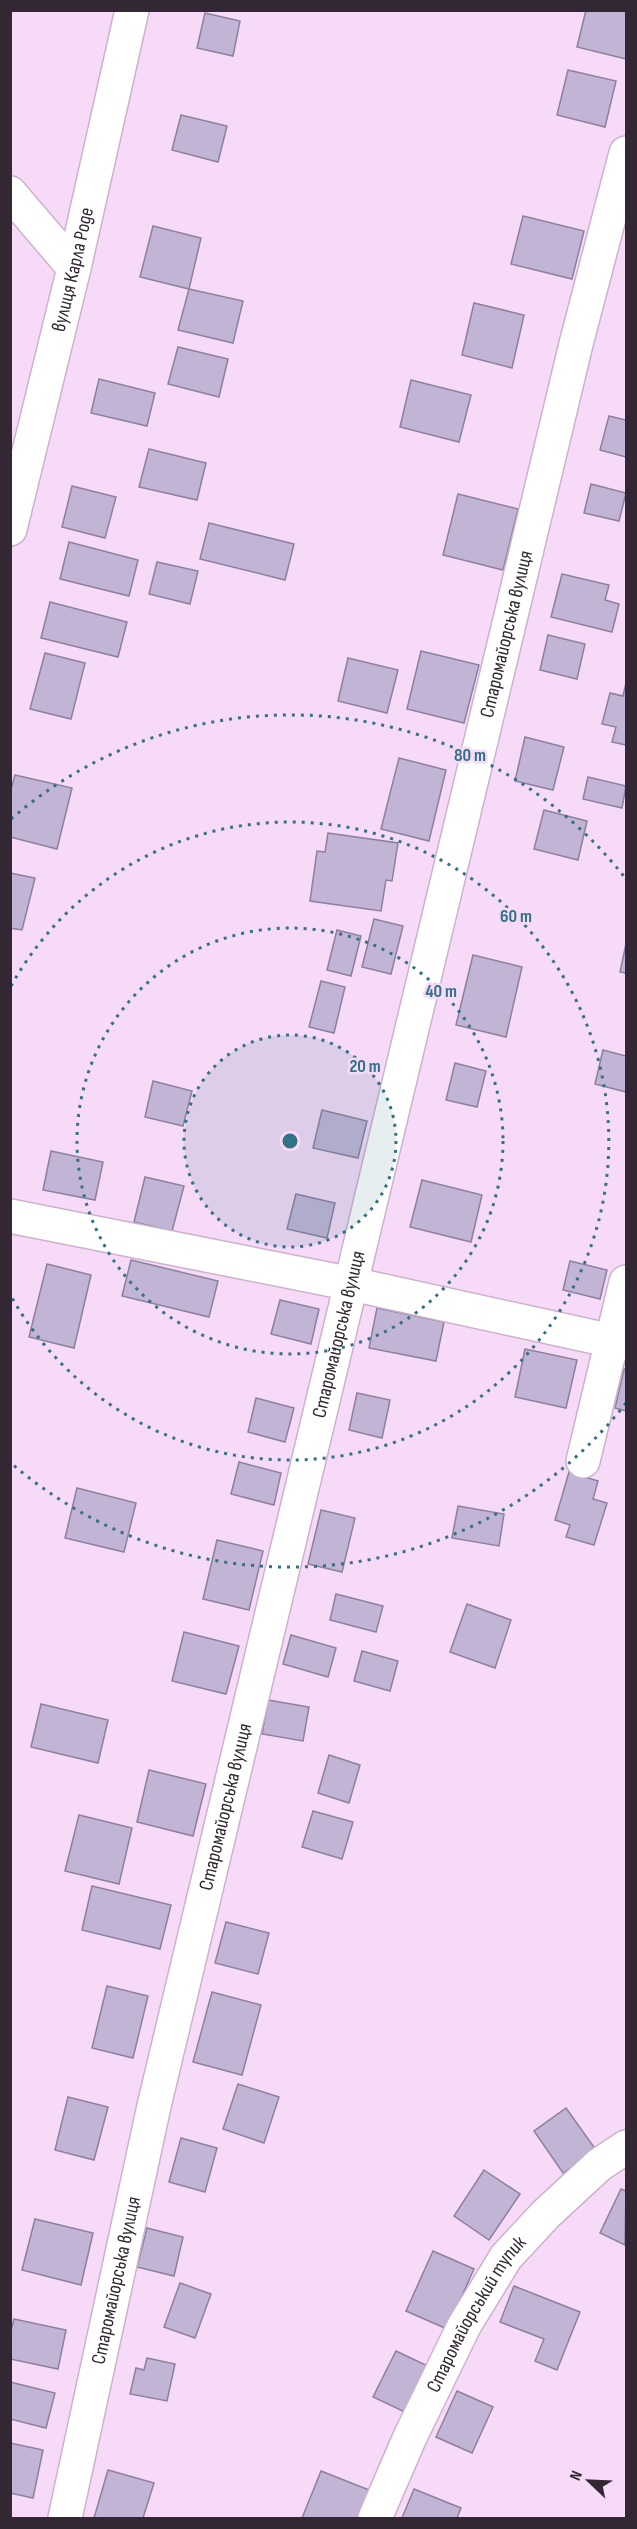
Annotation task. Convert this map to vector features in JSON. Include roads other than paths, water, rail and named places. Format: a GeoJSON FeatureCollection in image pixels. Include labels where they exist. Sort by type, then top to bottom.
{"type":"FeatureCollection","features":[{"type":"Feature","properties":{"kind":"street","name":"вулиця Карла Роде"},"geometry":{"type":"LineString","coordinates":[[10,529],[74,268],[132,10]]}},
{"type":"Feature","properties":{"kind":"street","name":"Старомайорська вулиця"},"geometry":{"type":"LineString","coordinates":[[64,2518],[154,2106],[576,345],[627,153]]}},
{"type":"Feature","properties":{"kind":"street"},"geometry":{"type":"LineString","coordinates":[[10,193],[74,268]]}},
{"type":"Feature","properties":{"kind":"street"},"geometry":{"type":"LineString","coordinates":[[10,1216],[352,1284],[620,1342]]}},
{"type":"Feature","properties":{"kind":"street"},"geometry":{"type":"LineString","coordinates":[[583,1461],[620,1342],[627,1282]]}},
{"type":"Feature","properties":{"kind":"street","name":"Старомайорський тупик"},"geometry":{"type":"LineString","coordinates":[[375,2518],[410,2437],[464,2326],[506,2257],[546,2214],[599,2165],[627,2147]]}}]}
